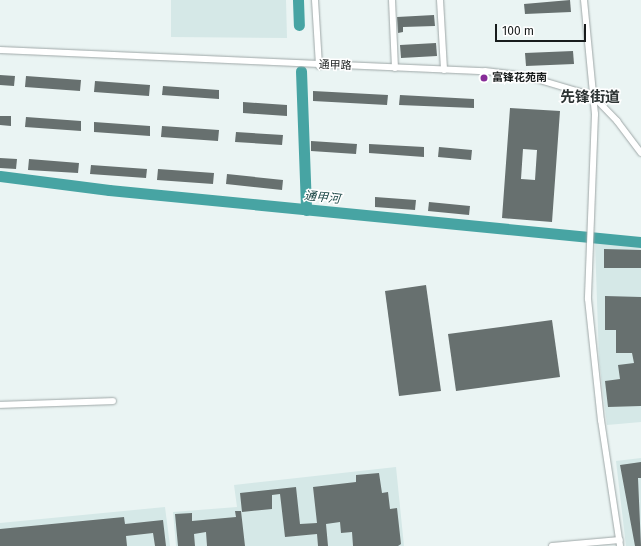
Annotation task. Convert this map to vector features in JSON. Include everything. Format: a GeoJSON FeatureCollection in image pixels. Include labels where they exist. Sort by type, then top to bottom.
{"type":"FeatureCollection","features":[{"type":"Feature","properties":{"kind":"street"},"geometry":{"type":"LineString","coordinates":[[316,0],[319,66]]}},
{"type":"Feature","properties":{"kind":"street"},"geometry":{"type":"LineString","coordinates":[[392,0],[395,68]]}},
{"type":"Feature","properties":{"kind":"street"},"geometry":{"type":"LineString","coordinates":[[440,0],[444,70]]}},
{"type":"Feature","properties":{"kind":"street"},"geometry":{"type":"LineString","coordinates":[[552,546],[620,543],[601,420],[588,299],[595,144],[593,96],[584,0]]}},
{"type":"Feature","properties":{"kind":"street","name":"通甲路"},"geometry":{"type":"LineString","coordinates":[[0,50],[319,66],[444,70],[526,76],[593,96],[618,121],[641,153]]}},
{"type":"Feature","properties":{"kind":"street"},"geometry":{"type":"LineString","coordinates":[[0,405],[113,401]]}},
{"type":"Feature","properties":{"kind":"shaded area"},"geometry":{"type":"Polygon","coordinates":[[[171,0],[286,0],[287,38],[171,37],[171,0]]]}},
{"type":"Feature","properties":{"kind":"shaded area"},"geometry":{"type":"Polygon","coordinates":[[[595,241],[641,245],[641,422],[607,425],[599,360],[595,241]]]}},
{"type":"Feature","properties":{"kind":"shaded area"},"geometry":{"type":"Polygon","coordinates":[[[641,458],[641,546],[626,546],[616,461],[641,458]]]}},
{"type":"Feature","properties":{"kind":"shaded area"},"geometry":{"type":"Polygon","coordinates":[[[396,467],[404,546],[176,546],[173,512],[237,507],[234,485],[396,467]]]}},
{"type":"Feature","properties":{"kind":"shaded area"},"geometry":{"type":"Polygon","coordinates":[[[165,507],[170,546],[0,546],[0,523],[165,507]]]}},
{"type":"Feature","properties":{"kind":"building"},"geometry":{"type":"Polygon","coordinates":[[[570,0],[571,12],[525,14],[524,4],[570,0]]]}},
{"type":"Feature","properties":{"kind":"building"},"geometry":{"type":"Polygon","coordinates":[[[434,15],[435,26],[403,27],[403,32],[398,33],[397,17],[434,15]]]}},
{"type":"Feature","properties":{"kind":"building"},"geometry":{"type":"Polygon","coordinates":[[[436,43],[437,56],[401,58],[400,45],[436,43]]]}},
{"type":"Feature","properties":{"kind":"building"},"geometry":{"type":"Polygon","coordinates":[[[573,51],[574,64],[526,66],[525,53],[573,51]]]}},
{"type":"Feature","properties":{"kind":"building"},"geometry":{"type":"Polygon","coordinates":[[[0,75],[15,76],[14,86],[0,85],[0,75]]]}},
{"type":"Feature","properties":{"kind":"building"},"geometry":{"type":"Polygon","coordinates":[[[26,76],[81,80],[80,91],[25,87],[26,76]]]}},
{"type":"Feature","properties":{"kind":"building"},"geometry":{"type":"Polygon","coordinates":[[[95,81],[150,85],[149,96],[94,92],[95,81]]]}},
{"type":"Feature","properties":{"kind":"building"},"geometry":{"type":"Polygon","coordinates":[[[163,86],[219,90],[219,99],[162,95],[163,86]]]}},
{"type":"Feature","properties":{"kind":"building"},"geometry":{"type":"Polygon","coordinates":[[[313,91],[388,95],[387,105],[313,101],[313,91]]]}},
{"type":"Feature","properties":{"kind":"building"},"geometry":{"type":"Polygon","coordinates":[[[400,95],[474,99],[474,108],[399,105],[400,95]]]}},
{"type":"Feature","properties":{"kind":"building"},"geometry":{"type":"Polygon","coordinates":[[[243,102],[287,105],[287,116],[243,113],[243,102]]]}},
{"type":"Feature","properties":{"kind":"building"},"geometry":{"type":"Polygon","coordinates":[[[510,108],[560,111],[552,222],[502,218],[510,108]],[[523,149],[521,179],[535,180],[537,150],[523,149]]]}},
{"type":"Feature","properties":{"kind":"building"},"geometry":{"type":"Polygon","coordinates":[[[0,116],[11,116],[11,126],[0,125],[0,116]]]}},
{"type":"Feature","properties":{"kind":"building"},"geometry":{"type":"Polygon","coordinates":[[[26,117],[81,121],[81,131],[25,127],[26,117]]]}},
{"type":"Feature","properties":{"kind":"building"},"geometry":{"type":"Polygon","coordinates":[[[94,122],[150,126],[150,136],[94,132],[94,122]]]}},
{"type":"Feature","properties":{"kind":"building"},"geometry":{"type":"Polygon","coordinates":[[[162,126],[219,130],[218,141],[161,137],[162,126]]]}},
{"type":"Feature","properties":{"kind":"building"},"geometry":{"type":"Polygon","coordinates":[[[236,132],[283,135],[282,145],[235,142],[236,132]]]}},
{"type":"Feature","properties":{"kind":"building"},"geometry":{"type":"Polygon","coordinates":[[[311,141],[357,144],[356,154],[311,151],[311,141]]]}},
{"type":"Feature","properties":{"kind":"building"},"geometry":{"type":"Polygon","coordinates":[[[369,144],[424,147],[424,157],[369,153],[369,144]]]}},
{"type":"Feature","properties":{"kind":"building"},"geometry":{"type":"Polygon","coordinates":[[[439,147],[472,150],[471,160],[438,157],[439,147]]]}},
{"type":"Feature","properties":{"kind":"building"},"geometry":{"type":"Polygon","coordinates":[[[0,158],[17,159],[16,169],[0,168],[0,158]]]}},
{"type":"Feature","properties":{"kind":"building"},"geometry":{"type":"Polygon","coordinates":[[[29,159],[79,163],[78,173],[28,170],[29,159]]]}},
{"type":"Feature","properties":{"kind":"building"},"geometry":{"type":"Polygon","coordinates":[[[91,165],[147,169],[146,178],[90,174],[91,165]]]}},
{"type":"Feature","properties":{"kind":"building"},"geometry":{"type":"Polygon","coordinates":[[[158,169],[214,173],[213,184],[157,180],[158,169]]]}},
{"type":"Feature","properties":{"kind":"building"},"geometry":{"type":"Polygon","coordinates":[[[227,174],[283,180],[282,190],[226,184],[227,174]]]}},
{"type":"Feature","properties":{"kind":"building"},"geometry":{"type":"Polygon","coordinates":[[[375,197],[416,200],[415,210],[375,207],[375,197]]]}},
{"type":"Feature","properties":{"kind":"building"},"geometry":{"type":"Polygon","coordinates":[[[429,202],[470,206],[469,215],[428,211],[429,202]]]}},
{"type":"Feature","properties":{"kind":"building"},"geometry":{"type":"Polygon","coordinates":[[[604,249],[641,250],[641,268],[604,268],[604,249]]]}},
{"type":"Feature","properties":{"kind":"building"},"geometry":{"type":"Polygon","coordinates":[[[426,285],[441,391],[399,396],[385,291],[426,285]]]}},
{"type":"Feature","properties":{"kind":"building"},"geometry":{"type":"Polygon","coordinates":[[[605,296],[641,297],[641,406],[608,407],[605,381],[620,379],[618,365],[634,363],[632,353],[616,353],[616,330],[605,330],[605,296]]]}},
{"type":"Feature","properties":{"kind":"building"},"geometry":{"type":"Polygon","coordinates":[[[552,320],[560,377],[456,391],[448,334],[552,320]]]}},
{"type":"Feature","properties":{"kind":"building"},"geometry":{"type":"Polygon","coordinates":[[[641,462],[641,478],[638,478],[641,546],[635,546],[620,465],[641,462]]]}},
{"type":"Feature","properties":{"kind":"building"},"geometry":{"type":"Polygon","coordinates":[[[379,473],[382,493],[388,492],[390,509],[397,508],[401,544],[398,546],[353,546],[352,532],[341,533],[340,522],[326,524],[328,546],[318,546],[317,534],[285,537],[280,494],[272,495],[272,509],[242,512],[240,493],[296,487],[300,524],[317,523],[313,487],[356,482],[356,475],[379,473]]]}},
{"type":"Feature","properties":{"kind":"building"},"geometry":{"type":"Polygon","coordinates":[[[235,511],[241,511],[245,546],[207,546],[206,532],[194,534],[195,546],[178,546],[175,514],[192,513],[192,521],[236,517],[235,511]]]}},
{"type":"Feature","properties":{"kind":"building"},"geometry":{"type":"Polygon","coordinates":[[[124,517],[125,524],[163,520],[166,546],[155,546],[153,533],[126,536],[127,546],[0,546],[0,529],[124,517]]]}},
{"type":"Feature","properties":{"kind":"waterway"},"geometry":{"type":"LineString","coordinates":[[298,0],[299,25]]}},
{"type":"Feature","properties":{"kind":"waterway"},"geometry":{"type":"LineString","coordinates":[[301,71],[306,210]]}},
{"type":"Feature","properties":{"kind":"waterway","name":"通甲河"},"geometry":{"type":"LineString","coordinates":[[0,176],[109,190],[641,242]]}},
{"type":"Feature","properties":{"kind":"place","name":"富锋花苑南"},"geometry":{"type":"Point","coordinates":[484,78]}},
{"type":"Feature","properties":{"kind":"district","name":"先锋街道"},"geometry":{"type":"Point","coordinates":[590,98]}}]}
